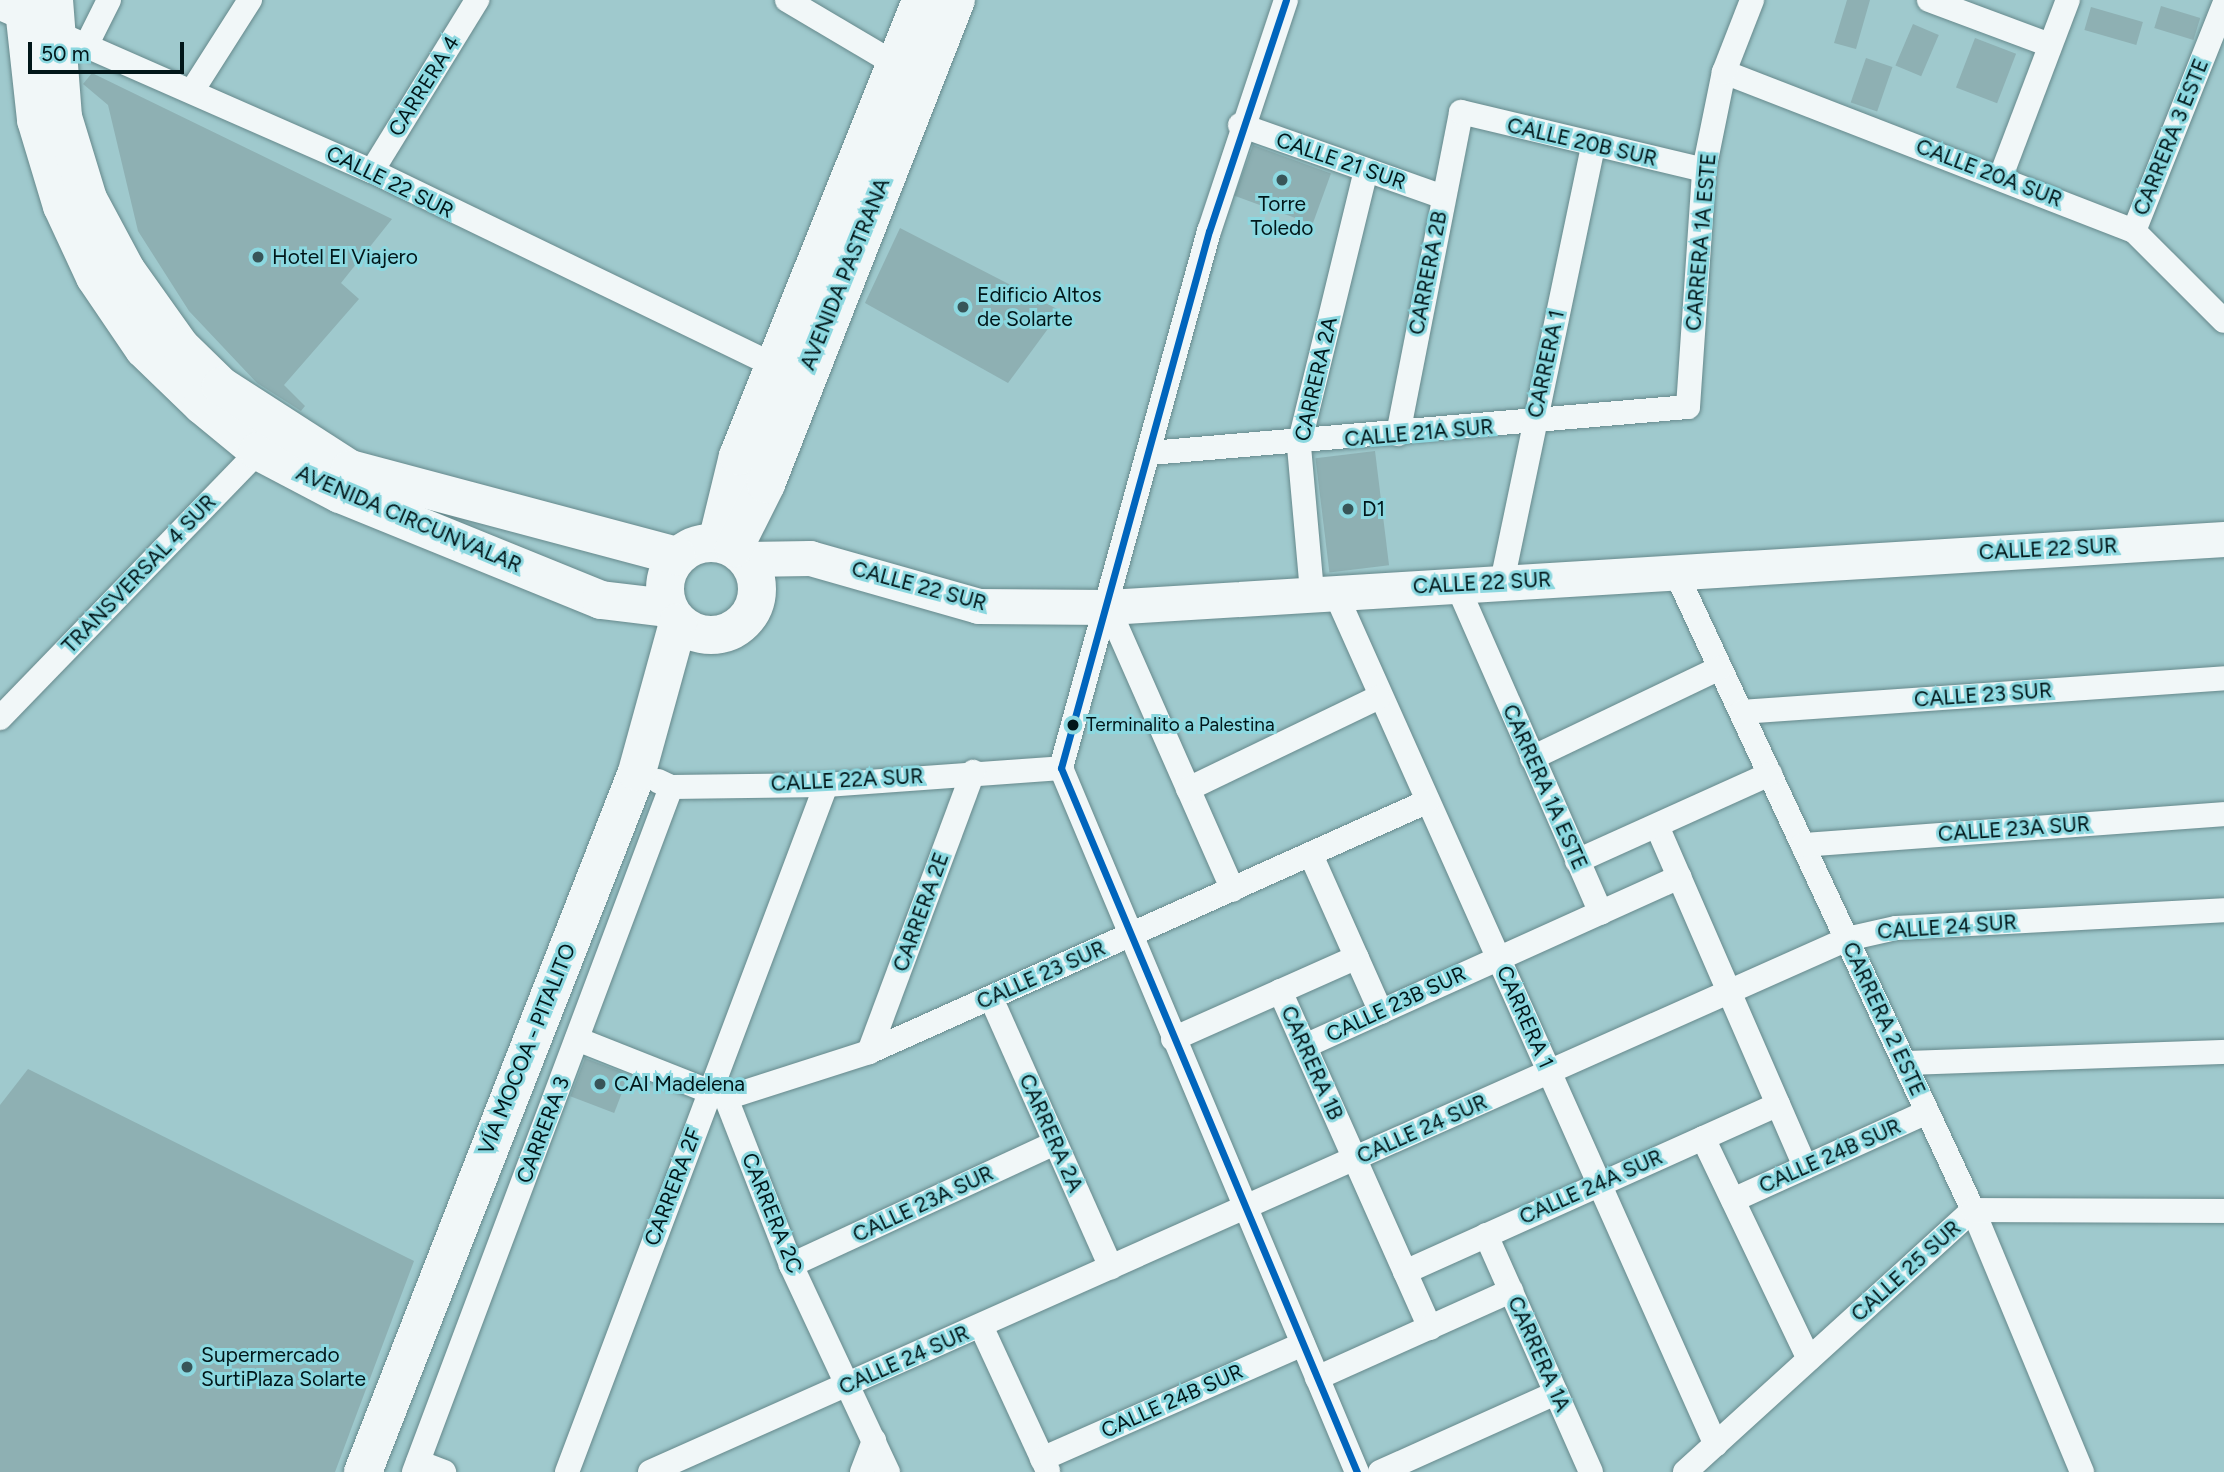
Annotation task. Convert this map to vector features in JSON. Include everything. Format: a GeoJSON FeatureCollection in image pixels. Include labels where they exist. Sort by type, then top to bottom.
{"type":"FeatureCollection","features":[{"type":"Feature","properties":{"kind":"main road","name":"AVENIDA PASTRANA"},"geometry":{"type":"LineString","coordinates":[[910,73],[922,0]]}},
{"type":"Feature","properties":{"kind":"main road","name":"AVENIDA PASTRANA"},"geometry":{"type":"LineString","coordinates":[[738,557],[766,484],[789,372],[910,73],[956,0]]}},
{"type":"Feature","properties":{"kind":"main road","name":"AVENIDA CIRCUNVALAR"},"geometry":{"type":"LineString","coordinates":[[40,17],[36,120],[62,206],[95,277],[144,349],[340,494],[601,600],[682,622]]}},
{"type":"Feature","properties":{"kind":"main road","name":"AVENIDA CIRCUNVALAR"},"geometry":{"type":"LineString","coordinates":[[268,440],[350,469],[677,556]]}},
{"type":"Feature","properties":{"kind":"main road","name":"CALLE 22 SUR"},"geometry":{"type":"LineString","coordinates":[[738,557],[810,558],[978,606],[1108,607],[1323,591],[2224,539]]}},
{"type":"Feature","properties":{"kind":"main road"},"geometry":{"type":"LineString","coordinates":[[695,544],[738,557],[755,602],[743,622],[723,634],[682,622],[664,581],[677,556],[695,544]]}},
{"type":"Feature","properties":{"kind":"main road","name":"VÍA MOCOA - PITALITO"},"geometry":{"type":"LineString","coordinates":[[363,1472],[654,779],[663,694],[682,622]]}},
{"type":"Feature","properties":{"kind":"street"},"geometry":{"type":"LineString","coordinates":[[40,17],[109,0]]}},
{"type":"Feature","properties":{"kind":"street"},"geometry":{"type":"LineString","coordinates":[[192,91],[250,0]]}},
{"type":"Feature","properties":{"kind":"street","name":"CARRERA 4"},"geometry":{"type":"LineString","coordinates":[[372,171],[477,0]]}},
{"type":"Feature","properties":{"kind":"street"},"geometry":{"type":"LineString","coordinates":[[787,0],[910,73]]}},
{"type":"Feature","properties":{"kind":"street"},"geometry":{"type":"LineString","coordinates":[[1286,0],[1240,125],[1108,607],[1061,768],[1129,936],[1357,1472]]}},
{"type":"Feature","properties":{"kind":"street","name":"CARRERA 1A ESTE"},"geometry":{"type":"LineString","coordinates":[[1688,407],[1704,170],[1724,72],[1752,0]]}},
{"type":"Feature","properties":{"kind":"street"},"geometry":{"type":"LineString","coordinates":[[1928,0],[2050,46]]}},
{"type":"Feature","properties":{"kind":"street"},"geometry":{"type":"LineString","coordinates":[[2001,176],[2068,0]]}},
{"type":"Feature","properties":{"kind":"street","name":"CARRERA 3 ESTE"},"geometry":{"type":"LineString","coordinates":[[2134,231],[2224,5]]}},
{"type":"Feature","properties":{"kind":"street","name":"CALLE 22 SUR"},"geometry":{"type":"LineString","coordinates":[[40,17],[192,91],[372,171],[789,372]]}},
{"type":"Feature","properties":{"kind":"street","name":"CALLE 20A SUR"},"geometry":{"type":"LineString","coordinates":[[1724,72],[2001,176],[2134,231],[2224,321]]}},
{"type":"Feature","properties":{"kind":"street","name":"CALLE 20B SUR"},"geometry":{"type":"LineString","coordinates":[[1461,113],[1704,170]]}},
{"type":"Feature","properties":{"kind":"street","name":"CARRERA 2B"},"geometry":{"type":"LineString","coordinates":[[1398,434],[1461,113]]}},
{"type":"Feature","properties":{"kind":"street","name":"CALLE 21 SUR"},"geometry":{"type":"LineString","coordinates":[[1240,125],[1443,197]]}},
{"type":"Feature","properties":{"kind":"street","name":"CARRERA 1"},"geometry":{"type":"LineString","coordinates":[[1502,582],[1593,146]]}},
{"type":"Feature","properties":{"kind":"street","name":"CARRERA 2A"},"geometry":{"type":"LineString","coordinates":[[1323,591],[1298,445],[1366,170]]}},
{"type":"Feature","properties":{"kind":"street","name":"CALLE 21A SUR"},"geometry":{"type":"LineString","coordinates":[[1150,453],[1298,445],[1688,407]]}},
{"type":"Feature","properties":{"kind":"street","name":"TRANSVERSAL 4 SUR"},"geometry":{"type":"LineString","coordinates":[[1,715],[268,440]]}},
{"type":"Feature","properties":{"kind":"street","name":"CARRERA 2 ESTE"},"geometry":{"type":"LineString","coordinates":[[1675,572],[1973,1210],[2079,1471]]}},
{"type":"Feature","properties":{"kind":"street","name":"CARRERA 1A ESTE"},"geometry":{"type":"LineString","coordinates":[[1457,585],[1601,913]]}},
{"type":"Feature","properties":{"kind":"street","name":"CARRERA 1"},"geometry":{"type":"LineString","coordinates":[[1323,591],[1379,697],[1716,1444]]}},
{"type":"Feature","properties":{"kind":"street"},"geometry":{"type":"LineString","coordinates":[[1108,607],[1233,890]]}},
{"type":"Feature","properties":{"kind":"street"},"geometry":{"type":"LineString","coordinates":[[1532,758],[1720,668]]}},
{"type":"Feature","properties":{"kind":"street","name":"CALLE 23 SUR"},"geometry":{"type":"LineString","coordinates":[[1742,712],[2224,678]]}},
{"type":"Feature","properties":{"kind":"street"},"geometry":{"type":"LineString","coordinates":[[1188,789],[1379,697]]}},
{"type":"Feature","properties":{"kind":"street","name":"CALLE 22A SUR"},"geometry":{"type":"LineString","coordinates":[[654,779],[826,785],[973,772],[1061,768]]}},
{"type":"Feature","properties":{"kind":"street","name":"CARRERA 2E"},"geometry":{"type":"LineString","coordinates":[[869,1052],[973,772]]}},
{"type":"Feature","properties":{"kind":"street"},"geometry":{"type":"LineString","coordinates":[[1577,861],[1770,774]]}},
{"type":"Feature","properties":{"kind":"street","name":"CARRERA 3"},"geometry":{"type":"LineString","coordinates":[[416,1467],[578,1039],[654,779]]}},
{"type":"Feature","properties":{"kind":"street","name":"CARRERA 2F"},"geometry":{"type":"LineString","coordinates":[[567,1472],[718,1094],[826,785]]}},
{"type":"Feature","properties":{"kind":"street","name":"CALLE 23 SUR"},"geometry":{"type":"LineString","coordinates":[[718,1094],[869,1052],[1426,802]]}},
{"type":"Feature","properties":{"kind":"street","name":"CALLE 23A SUR"},"geometry":{"type":"LineString","coordinates":[[1803,845],[2224,814]]}},
{"type":"Feature","properties":{"kind":"street"},"geometry":{"type":"LineString","coordinates":[[1657,826],[1805,1167]]}},
{"type":"Feature","properties":{"kind":"street"},"geometry":{"type":"LineString","coordinates":[[1311,855],[1381,1012]]}},
{"type":"Feature","properties":{"kind":"street","name":"CALLE 23B SUR"},"geometry":{"type":"LineString","coordinates":[[1305,1046],[1680,877]]}},
{"type":"Feature","properties":{"kind":"street","name":"CALLE 24 SUR"},"geometry":{"type":"LineString","coordinates":[[650,1472],[1847,939],[1896,928],[2224,910]]}},
{"type":"Feature","properties":{"kind":"street"},"geometry":{"type":"LineString","coordinates":[[1173,1039],[1356,957]]}},
{"type":"Feature","properties":{"kind":"street","name":"CARRERA 1B"},"geometry":{"type":"LineString","coordinates":[[1280,991],[1430,1328]]}},
{"type":"Feature","properties":{"kind":"street","name":"CARRERA 2A"},"geometry":{"type":"LineString","coordinates":[[991,998],[1111,1268]]}},
{"type":"Feature","properties":{"kind":"street"},"geometry":{"type":"LineString","coordinates":[[578,1039],[718,1094]]}},
{"type":"Feature","properties":{"kind":"street"},"geometry":{"type":"LineString","coordinates":[[1905,1063],[2224,1052]]}},
{"type":"Feature","properties":{"kind":"street","name":"CARRERA 2C"},"geometry":{"type":"LineString","coordinates":[[718,1094],[791,1265],[888,1472]]}},
{"type":"Feature","properties":{"kind":"street","name":"CALLE 24A SUR"},"geometry":{"type":"LineString","coordinates":[[1405,1272],[1778,1104]]}},
{"type":"Feature","properties":{"kind":"street","name":"CALLE 24B SUR"},"geometry":{"type":"LineString","coordinates":[[1733,1200],[1927,1112]]}},
{"type":"Feature","properties":{"kind":"street"},"geometry":{"type":"LineString","coordinates":[[1703,1138],[1809,1359]]}},
{"type":"Feature","properties":{"kind":"street","name":"CALLE 23A SUR"},"geometry":{"type":"LineString","coordinates":[[791,1265],[1055,1143]]}},
{"type":"Feature","properties":{"kind":"street","name":"CALLE 25 SUR"},"geometry":{"type":"LineString","coordinates":[[1685,1472],[1973,1210],[2224,1211]]}},
{"type":"Feature","properties":{"kind":"street","name":"CARRERA 1A"},"geometry":{"type":"LineString","coordinates":[[1486,1236],[1591,1472]]}},
{"type":"Feature","properties":{"kind":"street"},"geometry":{"type":"LineString","coordinates":[[1317,1378],[1511,1291]]}},
{"type":"Feature","properties":{"kind":"street"},"geometry":{"type":"LineString","coordinates":[[981,1326],[1045,1465]]}},
{"type":"Feature","properties":{"kind":"street","name":"CALLE 24B SUR"},"geometry":{"type":"LineString","coordinates":[[1045,1465],[1303,1344]]}},
{"type":"Feature","properties":{"kind":"street"},"geometry":{"type":"LineString","coordinates":[[1380,1472],[1556,1393]]}},
{"type":"Feature","properties":{"kind":"street"},"geometry":{"type":"LineString","coordinates":[[862,1472],[874,1440]]}},
{"type":"Feature","properties":{"kind":"street"},"geometry":{"type":"LineString","coordinates":[[705,1472],[716,1444]]}},
{"type":"Feature","properties":{"kind":"street"},"geometry":{"type":"LineString","coordinates":[[416,1467],[443,1472]]}},
{"type":"Feature","properties":{"kind":"building"},"geometry":{"type":"Polygon","coordinates":[[[1847,0],[1870,0],[1856,49],[1834,43],[1847,0]]]}},
{"type":"Feature","properties":{"kind":"building"},"geometry":{"type":"Polygon","coordinates":[[[2161,6],[2200,18],[2193,40],[2154,28],[2161,6]]]}},
{"type":"Feature","properties":{"kind":"building"},"geometry":{"type":"Polygon","coordinates":[[[2091,7],[2143,22],[2136,45],[2084,30],[2091,7]]]}},
{"type":"Feature","properties":{"kind":"building"},"geometry":{"type":"Polygon","coordinates":[[[1913,24],[1939,35],[1921,76],[1895,65],[1913,24]]]}},
{"type":"Feature","properties":{"kind":"building"},"geometry":{"type":"Polygon","coordinates":[[[1975,38],[2016,54],[1997,103],[1956,87],[1975,38]]]}},
{"type":"Feature","properties":{"kind":"building"},"geometry":{"type":"Polygon","coordinates":[[[1866,58],[1892,67],[1877,112],[1851,102],[1866,58]]]}},
{"type":"Feature","properties":{"kind":"building","name":"Hotel El Viajero"},"geometry":{"type":"Polygon","coordinates":[[[92,73],[392,219],[341,283],[359,299],[284,385],[305,406],[301,411],[257,383],[189,311],[138,231],[108,105],[83,84],[92,73]]]}},
{"type":"Feature","properties":{"kind":"building","name":"Torre Toledo"},"geometry":{"type":"Polygon","coordinates":[[[1253,145],[1331,173],[1313,224],[1235,196],[1253,145]]]}},
{"type":"Feature","properties":{"kind":"building","name":"Edificio Altos de Solarte"},"geometry":{"type":"Polygon","coordinates":[[[900,228],[1061,311],[1008,383],[865,303],[900,228]]]}},
{"type":"Feature","properties":{"kind":"building","name":"D1"},"geometry":{"type":"Polygon","coordinates":[[[1375,451],[1389,565],[1329,572],[1315,458],[1375,451]]]}},
{"type":"Feature","properties":{"kind":"building","name":"CAI Madelena"},"geometry":{"type":"Polygon","coordinates":[[[585,1058],[629,1075],[614,1113],[570,1096],[585,1058]]]}},
{"type":"Feature","properties":{"kind":"building","name":"Supermercado SurtiPlaza Solarte"},"geometry":{"type":"Polygon","coordinates":[[[28,1069],[414,1261],[335,1472],[0,1472],[0,1105],[28,1069]]]}},
{"type":"Feature","properties":{"kind":"transit line"},"geometry":{"type":"LineString","coordinates":[[1286,0],[1209,231],[1061,768],[1357,1472]]}},
{"type":"Feature","properties":{"kind":"place","name":"Torre Toledo"},"geometry":{"type":"Point","coordinates":[1282,180]}},
{"type":"Feature","properties":{"kind":"place","name":"Hotel El Viajero"},"geometry":{"type":"Point","coordinates":[258,257]}},
{"type":"Feature","properties":{"kind":"place","name":"Edificio Altos de Solarte"},"geometry":{"type":"Point","coordinates":[963,307]}},
{"type":"Feature","properties":{"kind":"place","name":"D1"},"geometry":{"type":"Point","coordinates":[1348,509]}},
{"type":"Feature","properties":{"kind":"place","name":"Terminalito a Palestina"},"geometry":{"type":"Point","coordinates":[1073,725]}},
{"type":"Feature","properties":{"kind":"place","name":"CAI Madelena"},"geometry":{"type":"Point","coordinates":[600,1084]}},
{"type":"Feature","properties":{"kind":"place","name":"Supermercado SurtiPlaza Solarte"},"geometry":{"type":"Point","coordinates":[187,1367]}}]}
